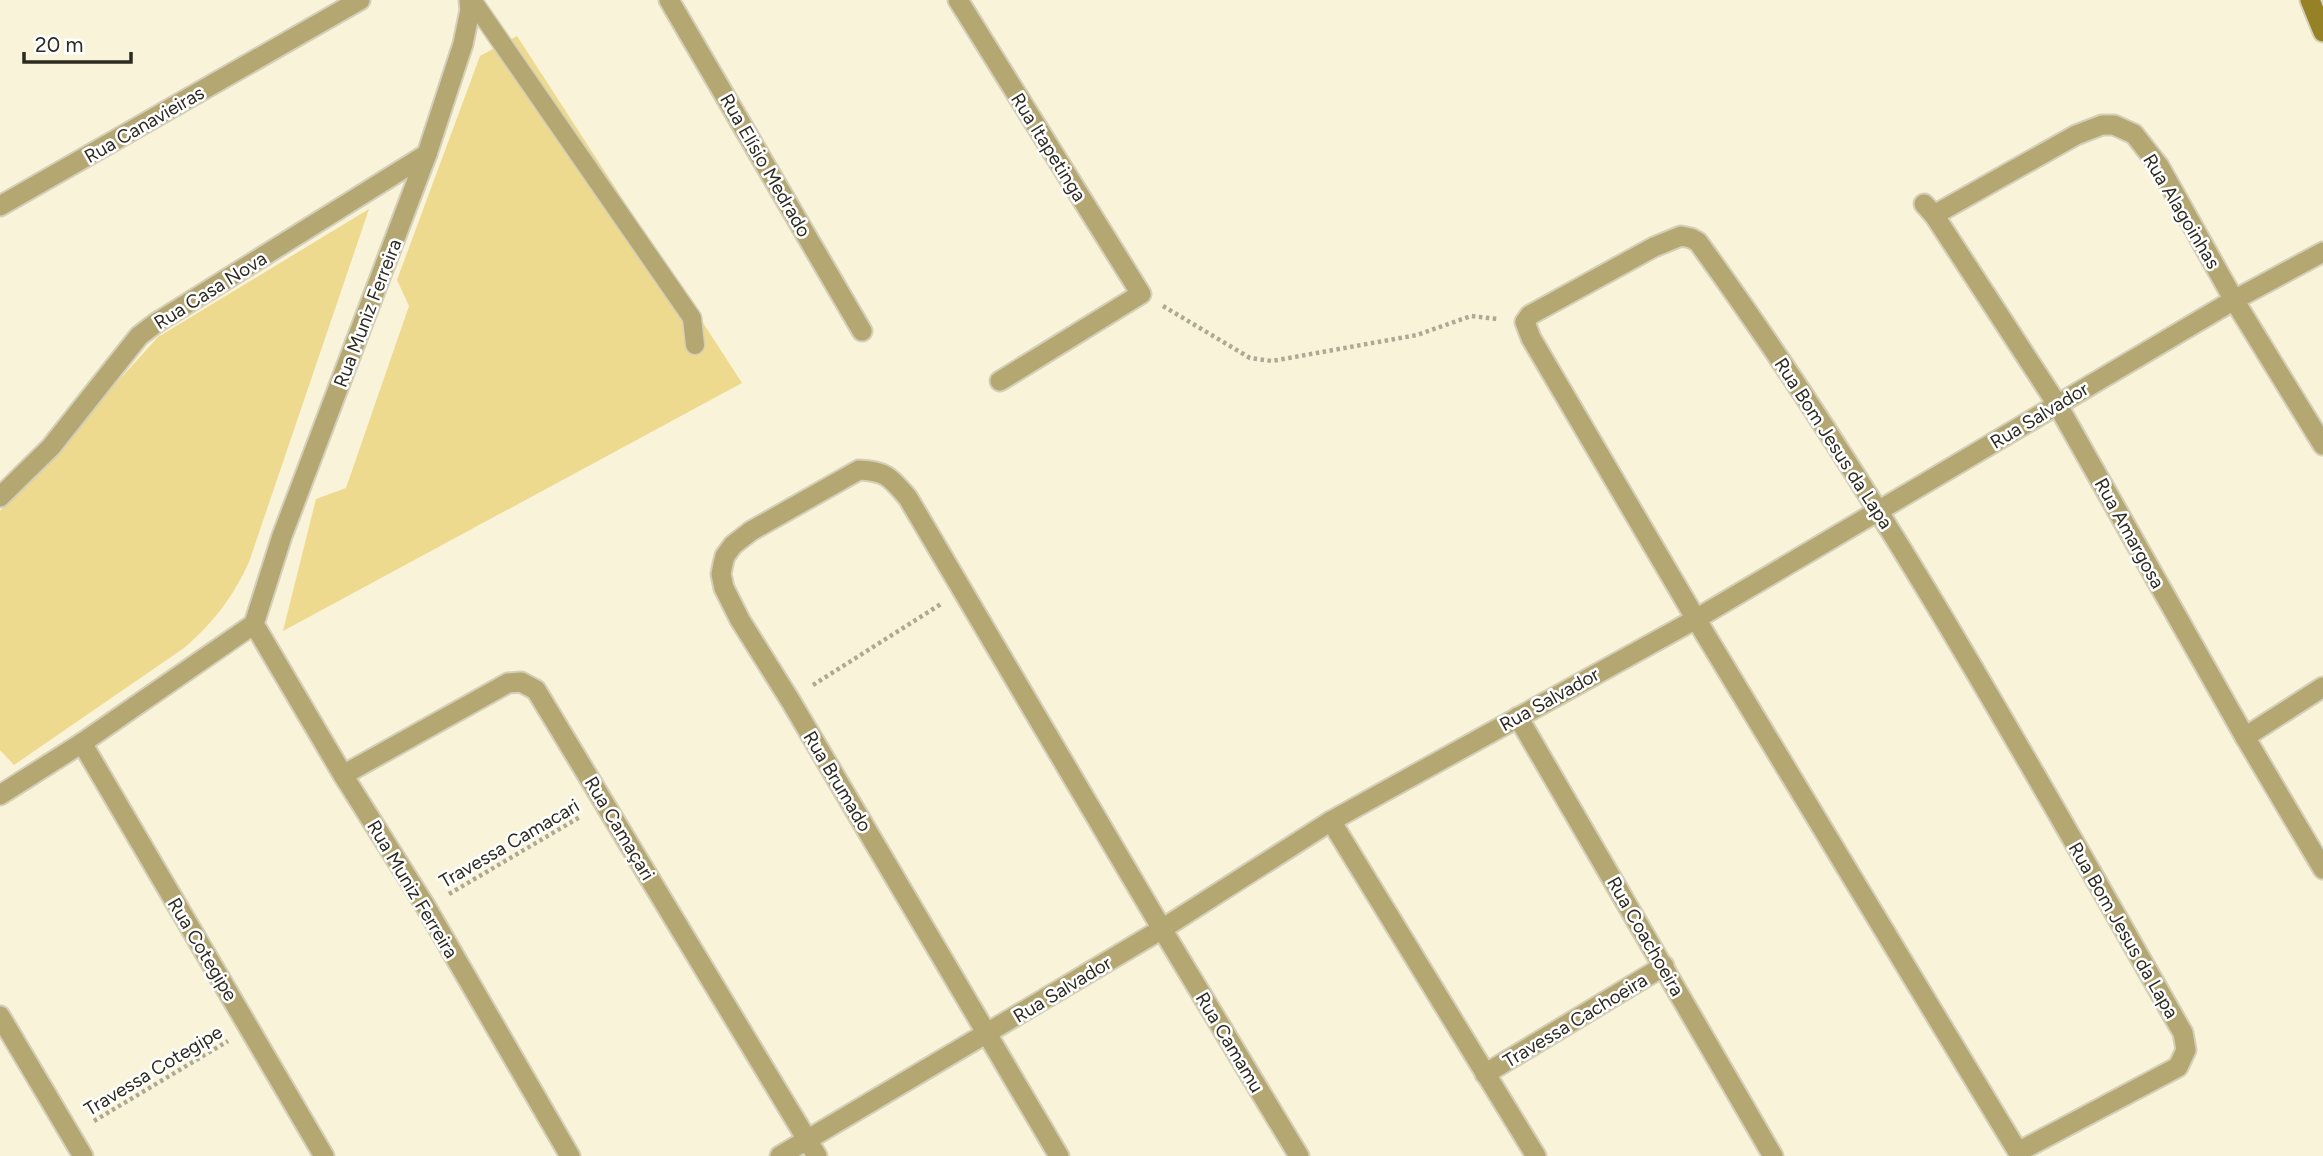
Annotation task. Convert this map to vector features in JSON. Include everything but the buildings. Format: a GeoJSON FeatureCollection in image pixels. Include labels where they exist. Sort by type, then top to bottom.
{"type":"FeatureCollection","features":[{"type":"Feature","properties":{"kind":"main road"},"geometry":{"type":"LineString","coordinates":[[2310,0],[2323,32]]}},
{"type":"Feature","properties":{"kind":"street","name":"Rua Canavieiras"},"geometry":{"type":"LineString","coordinates":[[0,206],[360,0]]}},
{"type":"Feature","properties":{"kind":"street","name":"Rua Muniz Ferreira"},"geometry":{"type":"LineString","coordinates":[[470,0],[463,44],[427,154],[282,536],[254,624],[343,775],[426,907],[570,1156]]}},
{"type":"Feature","properties":{"kind":"street","name":"Rua Elísio Medrado"},"geometry":{"type":"LineString","coordinates":[[669,0],[862,331]]}},
{"type":"Feature","properties":{"kind":"street","name":"Rua Itapetinga"},"geometry":{"type":"LineString","coordinates":[[958,0],[1140,294]]}},
{"type":"Feature","properties":{"kind":"street","name":"Rua Alagoinhas"},"geometry":{"type":"LineString","coordinates":[[1929,210],[2076,135],[2102,125],[2114,125],[2134,134],[2159,166],[2234,300],[2323,444]]}},
{"type":"Feature","properties":{"kind":"street","name":"Rua Casa Nova"},"geometry":{"type":"LineString","coordinates":[[0,497],[51,447],[139,336],[427,154]]}},
{"type":"Feature","properties":{"kind":"street","name":"Rua Amargosa"},"geometry":{"type":"LineString","coordinates":[[1929,210],[2057,404],[2245,737],[2323,869]]}},
{"type":"Feature","properties":{"kind":"street","name":"Rua Bom Jesus da Lapa"},"geometry":{"type":"LineString","coordinates":[[1681,236],[1691,237],[1698,242],[1754,320],[1880,512],[2183,1033],[2186,1050],[2178,1067],[2018,1152],[1696,619],[1531,338],[1525,322],[1530,315],[1654,247],[1681,236]]}},
{"type":"Feature","properties":{"kind":"street","name":"Rua Salvador"},"geometry":{"type":"LineString","coordinates":[[780,1156],[812,1148],[988,1034],[1162,929],[1331,821],[1696,619],[2234,300],[2323,252]]}},
{"type":"Feature","properties":{"kind":"street"},"geometry":{"type":"LineString","coordinates":[[1000,382],[1140,294]]}},
{"type":"Feature","properties":{"kind":"street","name":"Rua Brumado"},"geometry":{"type":"LineString","coordinates":[[963,591],[908,498],[880,471],[859,470],[751,531],[733,545],[725,556],[722,574],[724,589],[740,620],[988,1034]]}},
{"type":"Feature","properties":{"kind":"street"},"geometry":{"type":"LineString","coordinates":[[963,591],[1162,929]]}},
{"type":"Feature","properties":{"kind":"street"},"geometry":{"type":"LineString","coordinates":[[4,785],[82,743],[254,624]]}},
{"type":"Feature","properties":{"kind":"street","name":"Rua Camaçari"},"geometry":{"type":"LineString","coordinates":[[343,775],[470,703],[515,681],[530,686],[541,696],[812,1148]]}},
{"type":"Feature","properties":{"kind":"street"},"geometry":{"type":"LineString","coordinates":[[2245,737],[2323,687]]}},
{"type":"Feature","properties":{"kind":"street","name":"Rua Coachoeira"},"geometry":{"type":"LineString","coordinates":[[1518,717],[1773,1156]]}},
{"type":"Feature","properties":{"kind":"street","name":"Rua Cotegipe"},"geometry":{"type":"LineString","coordinates":[[82,743],[324,1156]]}},
{"type":"Feature","properties":{"kind":"street"},"geometry":{"type":"LineString","coordinates":[[1331,821],[1536,1156]]}},
{"type":"Feature","properties":{"kind":"street","name":"Rua Camamu"},"geometry":{"type":"LineString","coordinates":[[1162,929],[1299,1156]]}},
{"type":"Feature","properties":{"kind":"street","name":"Travessa Cachoeira"},"geometry":{"type":"LineString","coordinates":[[1485,1074],[1664,966]]}},
{"type":"Feature","properties":{"kind":"street"},"geometry":{"type":"LineString","coordinates":[[0,1016],[83,1156]]}},
{"type":"Feature","properties":{"kind":"street"},"geometry":{"type":"LineString","coordinates":[[988,1034],[1059,1156]]}},
{"type":"Feature","properties":{"kind":"lane"},"geometry":{"type":"LineString","coordinates":[[470,0],[692,318],[695,345]]}},
{"type":"Feature","properties":{"kind":"path"},"geometry":{"type":"LineString","coordinates":[[1140,294],[1187,318],[1250,358],[1272,362],[1417,335],[1471,316],[1525,322]]}},
{"type":"Feature","properties":{"kind":"path"},"geometry":{"type":"LineString","coordinates":[[790,700],[963,591]]}},
{"type":"Feature","properties":{"kind":"path","name":"Travessa Camacari"},"geometry":{"type":"LineString","coordinates":[[426,907],[606,803]]}},
{"type":"Feature","properties":{"kind":"path","name":"Travessa Cotegipe"},"geometry":{"type":"LineString","coordinates":[[71,1136],[250,1028]]}},
{"type":"Feature","properties":{"kind":"shaded area"},"geometry":{"type":"Polygon","coordinates":[[[517,36],[742,383],[283,631],[316,499],[346,488],[409,306],[397,280],[480,56],[517,36]]]}},
{"type":"Feature","properties":{"kind":"shaded area"},"geometry":{"type":"Polygon","coordinates":[[[369,209],[249,562],[229,598],[204,629],[184,648],[14,765],[0,750],[0,511],[158,337],[369,209]]]}}]}
